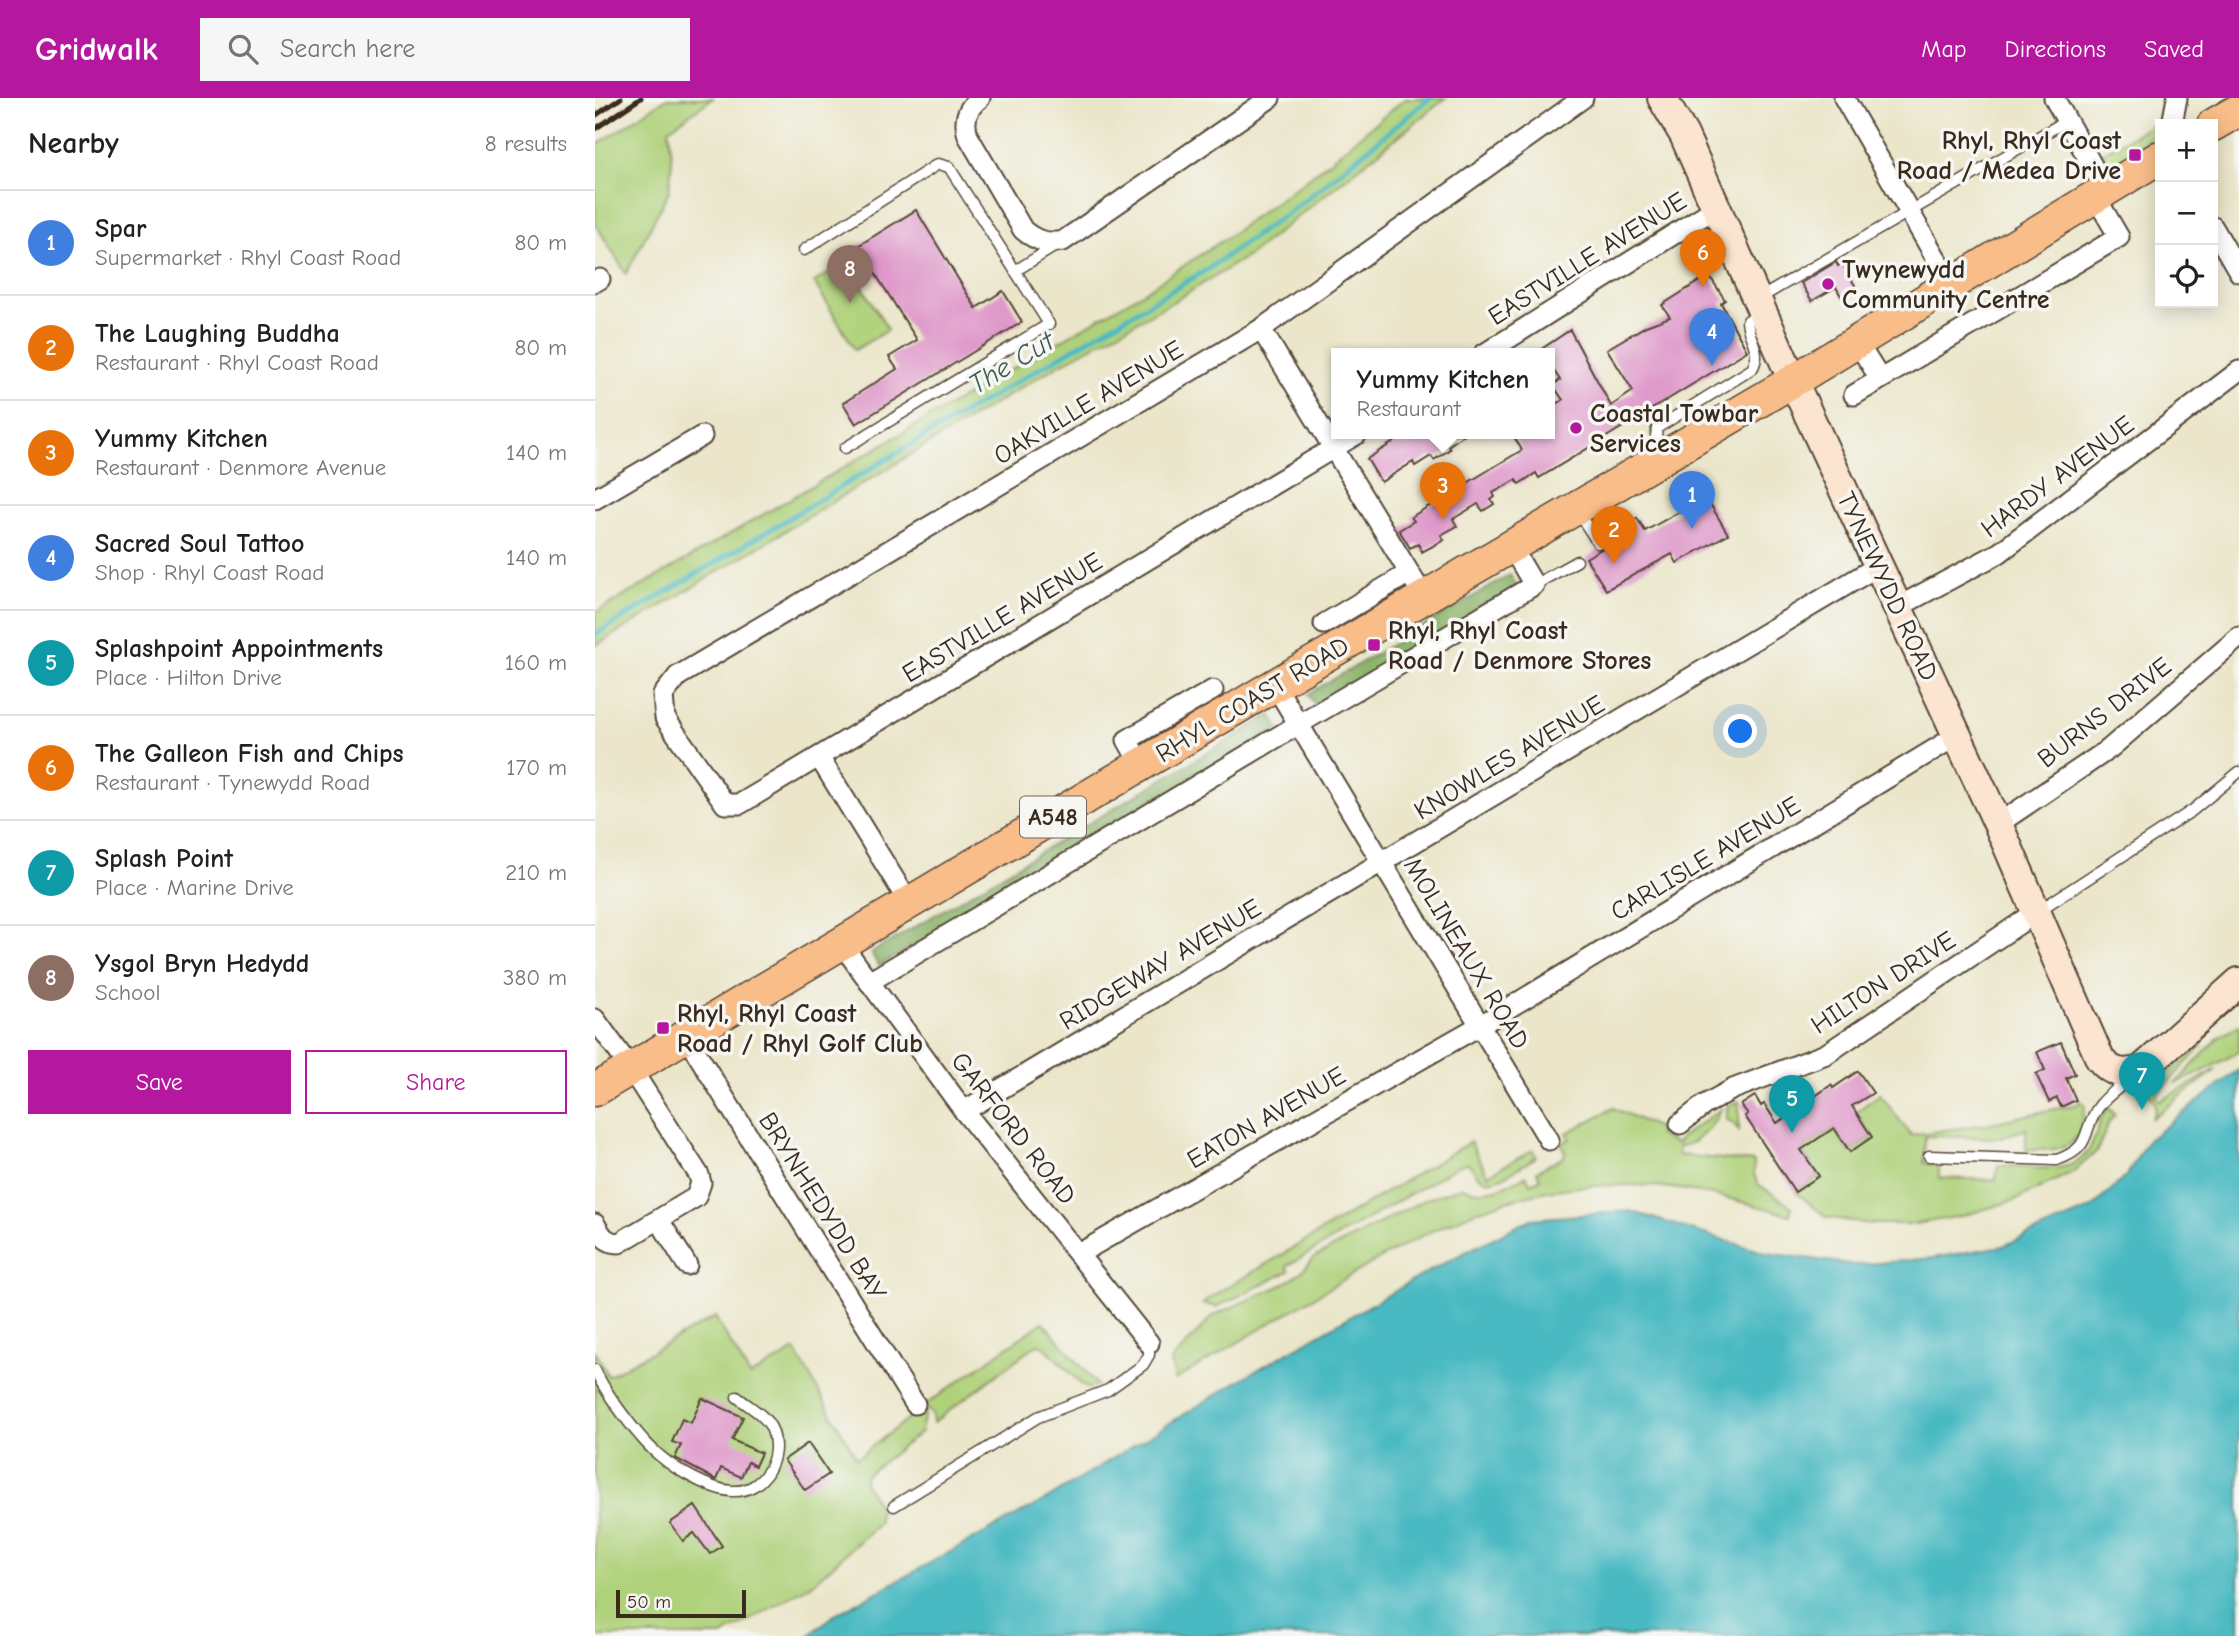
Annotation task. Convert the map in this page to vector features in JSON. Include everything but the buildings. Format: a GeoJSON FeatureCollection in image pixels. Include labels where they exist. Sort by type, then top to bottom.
{"type":"FeatureCollection","features":[{"type":"Feature","properties":{"kind":"main road","name":"TYNEWYDD ROAD"},"geometry":{"type":"LineString","coordinates":[[1662,98],[1684,135],[1896,608],[1958,735],[2094,1049],[2106,1067],[2128,1071]]}},
{"type":"Feature","properties":{"kind":"main road"},"geometry":{"type":"LineString","coordinates":[[2218,122],[2239,110]]}},
{"type":"Feature","properties":{"kind":"main road","name":"RHYL COAST ROAD"},"geometry":{"type":"LineString","coordinates":[[595,1090],[1275,685],[1417,585],[1511,546],[1576,509],[1793,381],[2155,159]]}},
{"type":"Feature","properties":{"kind":"main road"},"geometry":{"type":"LineString","coordinates":[[2128,1071],[2239,982]]}},
{"type":"Feature","properties":{"kind":"street"},"geometry":{"type":"LineString","coordinates":[[980,98],[969,109],[965,126],[968,136],[1023,230],[1050,243],[1063,241],[1270,98]]}},
{"type":"Feature","properties":{"kind":"street","name":"OAKVILLE AVENUE"},"geometry":{"type":"LineString","coordinates":[[689,753],[666,718],[663,695],[678,676],[1261,330],[1583,98]]}},
{"type":"Feature","properties":{"kind":"street"},"geometry":{"type":"LineString","coordinates":[[1845,98],[1951,284]]}},
{"type":"Feature","properties":{"kind":"street"},"geometry":{"type":"LineString","coordinates":[[1854,395],[2119,237],[2054,98]]}},
{"type":"Feature","properties":{"kind":"street"},"geometry":{"type":"LineString","coordinates":[[2173,119],[2177,98]]}},
{"type":"Feature","properties":{"kind":"street","name":"EASTVILLE AVENUE"},"geometry":{"type":"LineString","coordinates":[[1494,348],[1717,207]]}},
{"type":"Feature","properties":{"kind":"street"},"geometry":{"type":"LineString","coordinates":[[2218,236],[2239,272]]}},
{"type":"Feature","properties":{"kind":"street"},"geometry":{"type":"LineString","coordinates":[[1261,330],[1417,585],[1324,624]]}},
{"type":"Feature","properties":{"kind":"street"},"geometry":{"type":"LineString","coordinates":[[1857,342],[1880,379]]}},
{"type":"Feature","properties":{"kind":"street","name":"HARDY AVENUE"},"geometry":{"type":"LineString","coordinates":[[1896,608],[1999,553],[2239,371]]}},
{"type":"Feature","properties":{"kind":"street"},"geometry":{"type":"LineString","coordinates":[[595,499],[702,436]]}},
{"type":"Feature","properties":{"kind":"street","name":"EASTVILLE AVENUE"},"geometry":{"type":"LineString","coordinates":[[689,753],[725,804],[740,804],[1349,439]]}},
{"type":"Feature","properties":{"kind":"street"},"geometry":{"type":"LineString","coordinates":[[869,982],[1534,585],[1511,546]]}},
{"type":"Feature","properties":{"kind":"street","name":"KNOWLES AVENUE"},"geometry":{"type":"LineString","coordinates":[[1383,863],[1878,566]]}},
{"type":"Feature","properties":{"kind":"street","name":"BURNS DRIVE"},"geometry":{"type":"LineString","coordinates":[[1998,824],[2109,749],[2239,637]]}},
{"type":"Feature","properties":{"kind":"street","name":"MOLINEAUX ROAD"},"geometry":{"type":"LineString","coordinates":[[1275,685],[1549,1140]]}},
{"type":"Feature","properties":{"kind":"street"},"geometry":{"type":"LineString","coordinates":[[1141,765],[1127,740],[1213,690]]}},
{"type":"Feature","properties":{"kind":"street","name":"CARLISLE AVENUE"},"geometry":{"type":"LineString","coordinates":[[1479,1026],[1958,735]]}},
{"type":"Feature","properties":{"kind":"street"},"geometry":{"type":"LineString","coordinates":[[819,757],[909,903]]}},
{"type":"Feature","properties":{"kind":"street","name":"RIDGEWAY AVENUE"},"geometry":{"type":"LineString","coordinates":[[964,1111],[1383,863]]}},
{"type":"Feature","properties":{"kind":"street","name":"HILTON DRIVE"},"geometry":{"type":"LineString","coordinates":[[1680,1124],[1701,1097],[1826,1054],[2035,913]]}},
{"type":"Feature","properties":{"kind":"street","name":"GARFORD ROAD"},"geometry":{"type":"LineString","coordinates":[[841,943],[964,1111],[1080,1253],[1149,1343]]}},
{"type":"Feature","properties":{"kind":"street"},"geometry":{"type":"LineString","coordinates":[[595,1018],[631,1069],[699,1175],[701,1183],[696,1197],[619,1243],[603,1238],[595,1224]]}},
{"type":"Feature","properties":{"kind":"street","name":"EATON AVENUE"},"geometry":{"type":"LineString","coordinates":[[1080,1253],[1479,1026]]}},
{"type":"Feature","properties":{"kind":"street","name":"BRYNHEDYDD BAY"},"geometry":{"type":"LineString","coordinates":[[686,1036],[915,1404]]}},
{"type":"Feature","properties":{"kind":"street"},"geometry":{"type":"LineString","coordinates":[[659,1220],[687,1265]]}},
{"type":"Feature","properties":{"kind":"lane"},"geometry":{"type":"LineString","coordinates":[[1668,454],[1656,436],[1657,428],[1752,369],[1757,353],[1747,321],[1760,306],[1909,210],[2066,121]]}},
{"type":"Feature","properties":{"kind":"lane"},"geometry":{"type":"LineString","coordinates":[[804,250],[938,164],[949,167],[1049,324],[845,448]]}},
{"type":"Feature","properties":{"kind":"lane"},"geometry":{"type":"LineString","coordinates":[[1015,271],[1063,241]]}},
{"type":"Feature","properties":{"kind":"lane"},"geometry":{"type":"LineString","coordinates":[[1576,509],[1598,543]]}},
{"type":"Feature","properties":{"kind":"lane"},"geometry":{"type":"LineString","coordinates":[[1534,585],[1577,561]]}},
{"type":"Feature","properties":{"kind":"lane"},"geometry":{"type":"LineString","coordinates":[[2035,913],[2193,810],[2239,772]]}},
{"type":"Feature","properties":{"kind":"lane"},"geometry":{"type":"LineString","coordinates":[[1929,1156],[2057,1160],[2073,1154],[2088,1135],[2092,1118],[2101,1104],[2128,1071]]}},
{"type":"Feature","properties":{"kind":"lane"},"geometry":{"type":"LineString","coordinates":[[894,1506],[1038,1418],[1108,1390],[1143,1365],[1149,1355],[1149,1343]]}},
{"type":"Feature","properties":{"kind":"lane"},"geometry":{"type":"LineString","coordinates":[[595,1370],[631,1424],[660,1456],[704,1483],[730,1491],[748,1490],[758,1484],[773,1463],[775,1446],[767,1421],[737,1397]]}},
{"type":"Feature","properties":{"kind":"green space"},"geometry":{"type":"Polygon","coordinates":[[[667,98],[713,98],[669,129],[672,162],[669,191],[626,274],[595,223],[595,146],[667,98]]]}},
{"type":"Feature","properties":{"kind":"green space"},"geometry":{"type":"Polygon","coordinates":[[[1406,98],[1446,98],[1251,254],[1178,299],[1052,369],[595,646],[595,613],[1142,293],[1223,240],[1314,174],[1406,98]]]}},
{"type":"Feature","properties":{"kind":"green space"},"geometry":{"type":"Polygon","coordinates":[[[2155,124],[2155,133],[2142,146],[2144,149],[2111,169],[2102,153],[2155,124]]]}},
{"type":"Feature","properties":{"kind":"green space"},"geometry":{"type":"Polygon","coordinates":[[[848,262],[888,330],[855,350],[814,282],[848,262]]]}},
{"type":"Feature","properties":{"kind":"green space"},"geometry":{"type":"Polygon","coordinates":[[[1510,575],[1518,588],[1317,708],[1308,694],[1510,575]]]}},
{"type":"Feature","properties":{"kind":"green space"},"geometry":{"type":"Polygon","coordinates":[[[1271,715],[1279,729],[879,966],[871,953],[1271,715]]]}},
{"type":"Feature","properties":{"kind":"green space"},"geometry":{"type":"Polygon","coordinates":[[[2239,1025],[2239,1051],[2176,1083],[2218,1038],[2239,1025]]]}},
{"type":"Feature","properties":{"kind":"green space"},"geometry":{"type":"Polygon","coordinates":[[[2200,1044],[2202,1046],[2156,1096],[2160,1101],[2217,1069],[2151,1119],[2155,1106],[2148,1093],[2200,1044]]]}},
{"type":"Feature","properties":{"kind":"green space"},"geometry":{"type":"Polygon","coordinates":[[[1880,1094],[1911,1135],[1986,1124],[2078,1104],[2081,1101],[2085,1105],[2080,1131],[2075,1139],[2061,1148],[2026,1150],[2026,1129],[2000,1138],[1925,1136],[1924,1163],[1939,1164],[1939,1178],[1996,1180],[1998,1165],[2049,1168],[2068,1166],[2088,1151],[2102,1115],[2108,1107],[2115,1115],[2109,1122],[2097,1151],[2075,1171],[2015,1200],[1962,1216],[1915,1224],[1869,1224],[1826,1217],[1796,1192],[1819,1176],[1801,1150],[1834,1128],[1850,1152],[1872,1137],[1856,1112],[1880,1094]]]}},
{"type":"Feature","properties":{"kind":"green space"},"geometry":{"type":"Polygon","coordinates":[[[1739,1101],[1739,1131],[1727,1120],[1727,1107],[1739,1101]]]}},
{"type":"Feature","properties":{"kind":"green space"},"geometry":{"type":"Polygon","coordinates":[[[1613,1108],[1661,1129],[1658,1135],[1677,1144],[1681,1137],[1721,1109],[1705,1133],[1692,1143],[1679,1146],[1678,1155],[1754,1162],[1754,1174],[1758,1184],[1792,1207],[1790,1215],[1713,1195],[1653,1186],[1577,1187],[1514,1199],[1458,1219],[1404,1245],[1175,1380],[1171,1361],[1214,1315],[1282,1285],[1300,1273],[1315,1257],[1426,1199],[1462,1187],[1487,1191],[1526,1176],[1530,1183],[1540,1179],[1537,1171],[1564,1157],[1561,1143],[1570,1139],[1567,1133],[1613,1108]]]}},
{"type":"Feature","properties":{"kind":"green space"},"geometry":{"type":"Polygon","coordinates":[[[1470,1142],[1488,1175],[1533,1150],[1536,1157],[1503,1177],[1488,1181],[1478,1176],[1468,1163],[1460,1165],[1287,1266],[1289,1271],[1217,1307],[1203,1304],[1208,1299],[1470,1142]]]}},
{"type":"Feature","properties":{"kind":"green space"},"geometry":{"type":"Polygon","coordinates":[[[715,1317],[750,1376],[795,1350],[857,1458],[921,1409],[925,1412],[921,1432],[865,1476],[865,1486],[879,1509],[879,1523],[811,1585],[722,1636],[595,1636],[595,1350],[608,1376],[715,1317]]]}},
{"type":"Feature","properties":{"kind":"green space"},"geometry":{"type":"Polygon","coordinates":[[[1043,1322],[1097,1385],[1089,1389],[1083,1386],[1044,1346],[1037,1344],[933,1423],[932,1414],[924,1406],[1043,1322]]]}},
{"type":"Feature","properties":{"kind":"water"},"geometry":{"type":"Polygon","coordinates":[[[2239,1070],[2239,1636],[809,1636],[831,1617],[1047,1499],[1243,1378],[1442,1264],[1531,1219],[1630,1211],[1766,1253],[1857,1265],[1932,1258],[2003,1246],[2092,1208],[2127,1175],[2147,1141],[2239,1070]]]}},
{"type":"Feature","properties":{"kind":"waterway","name":"The Cut"},"geometry":{"type":"LineString","coordinates":[[595,635],[1208,269],[1304,201],[1430,98]]}},
{"type":"Feature","properties":{"kind":"railway"},"geometry":{"type":"LineString","coordinates":[[595,116],[621,98]]}},
{"type":"Feature","properties":{"kind":"railway"},"geometry":{"type":"LineString","coordinates":[[595,129],[641,98]]}},
{"type":"Feature","properties":{"kind":"place","name":"Rhyl, Rhyl Coast Road / Medea Drive"},"geometry":{"type":"Point","coordinates":[2135,155]}},
{"type":"Feature","properties":{"kind":"place","name":"Twynewydd Community Centre"},"geometry":{"type":"Point","coordinates":[1828,284]}},
{"type":"Feature","properties":{"kind":"place","name":"The Galleon Fish and Chips"},"geometry":{"type":"Point","coordinates":[1703,287]}},
{"type":"Feature","properties":{"kind":"place","name":"Ysgol Bryn Hedydd"},"geometry":{"type":"Point","coordinates":[850,303]}},
{"type":"Feature","properties":{"kind":"place","name":"Sacred Soul Tattoo"},"geometry":{"type":"Point","coordinates":[1712,366]}},
{"type":"Feature","properties":{"kind":"place","name":"Coastal Towbar Services"},"geometry":{"type":"Point","coordinates":[1576,428]}},
{"type":"Feature","properties":{"kind":"place","name":"Yummy Kitchen"},"geometry":{"type":"Point","coordinates":[1443,520]}},
{"type":"Feature","properties":{"kind":"place","name":"Spar"},"geometry":{"type":"Point","coordinates":[1692,529]}},
{"type":"Feature","properties":{"kind":"place","name":"The Laughing Buddha"},"geometry":{"type":"Point","coordinates":[1614,564]}},
{"type":"Feature","properties":{"kind":"place","name":"Rhyl, Rhyl Coast Road / Denmore Stores"},"geometry":{"type":"Point","coordinates":[1374,645]}},
{"type":"Feature","properties":{"kind":"place","name":"Rhyl, Rhyl Coast Road / Rhyl Golf Club"},"geometry":{"type":"Point","coordinates":[663,1028]}},
{"type":"Feature","properties":{"kind":"place","name":"Splash Point"},"geometry":{"type":"Point","coordinates":[2142,1110]}},
{"type":"Feature","properties":{"kind":"place","name":"Splashpoint Appointments"},"geometry":{"type":"Point","coordinates":[1792,1133]}}]}
